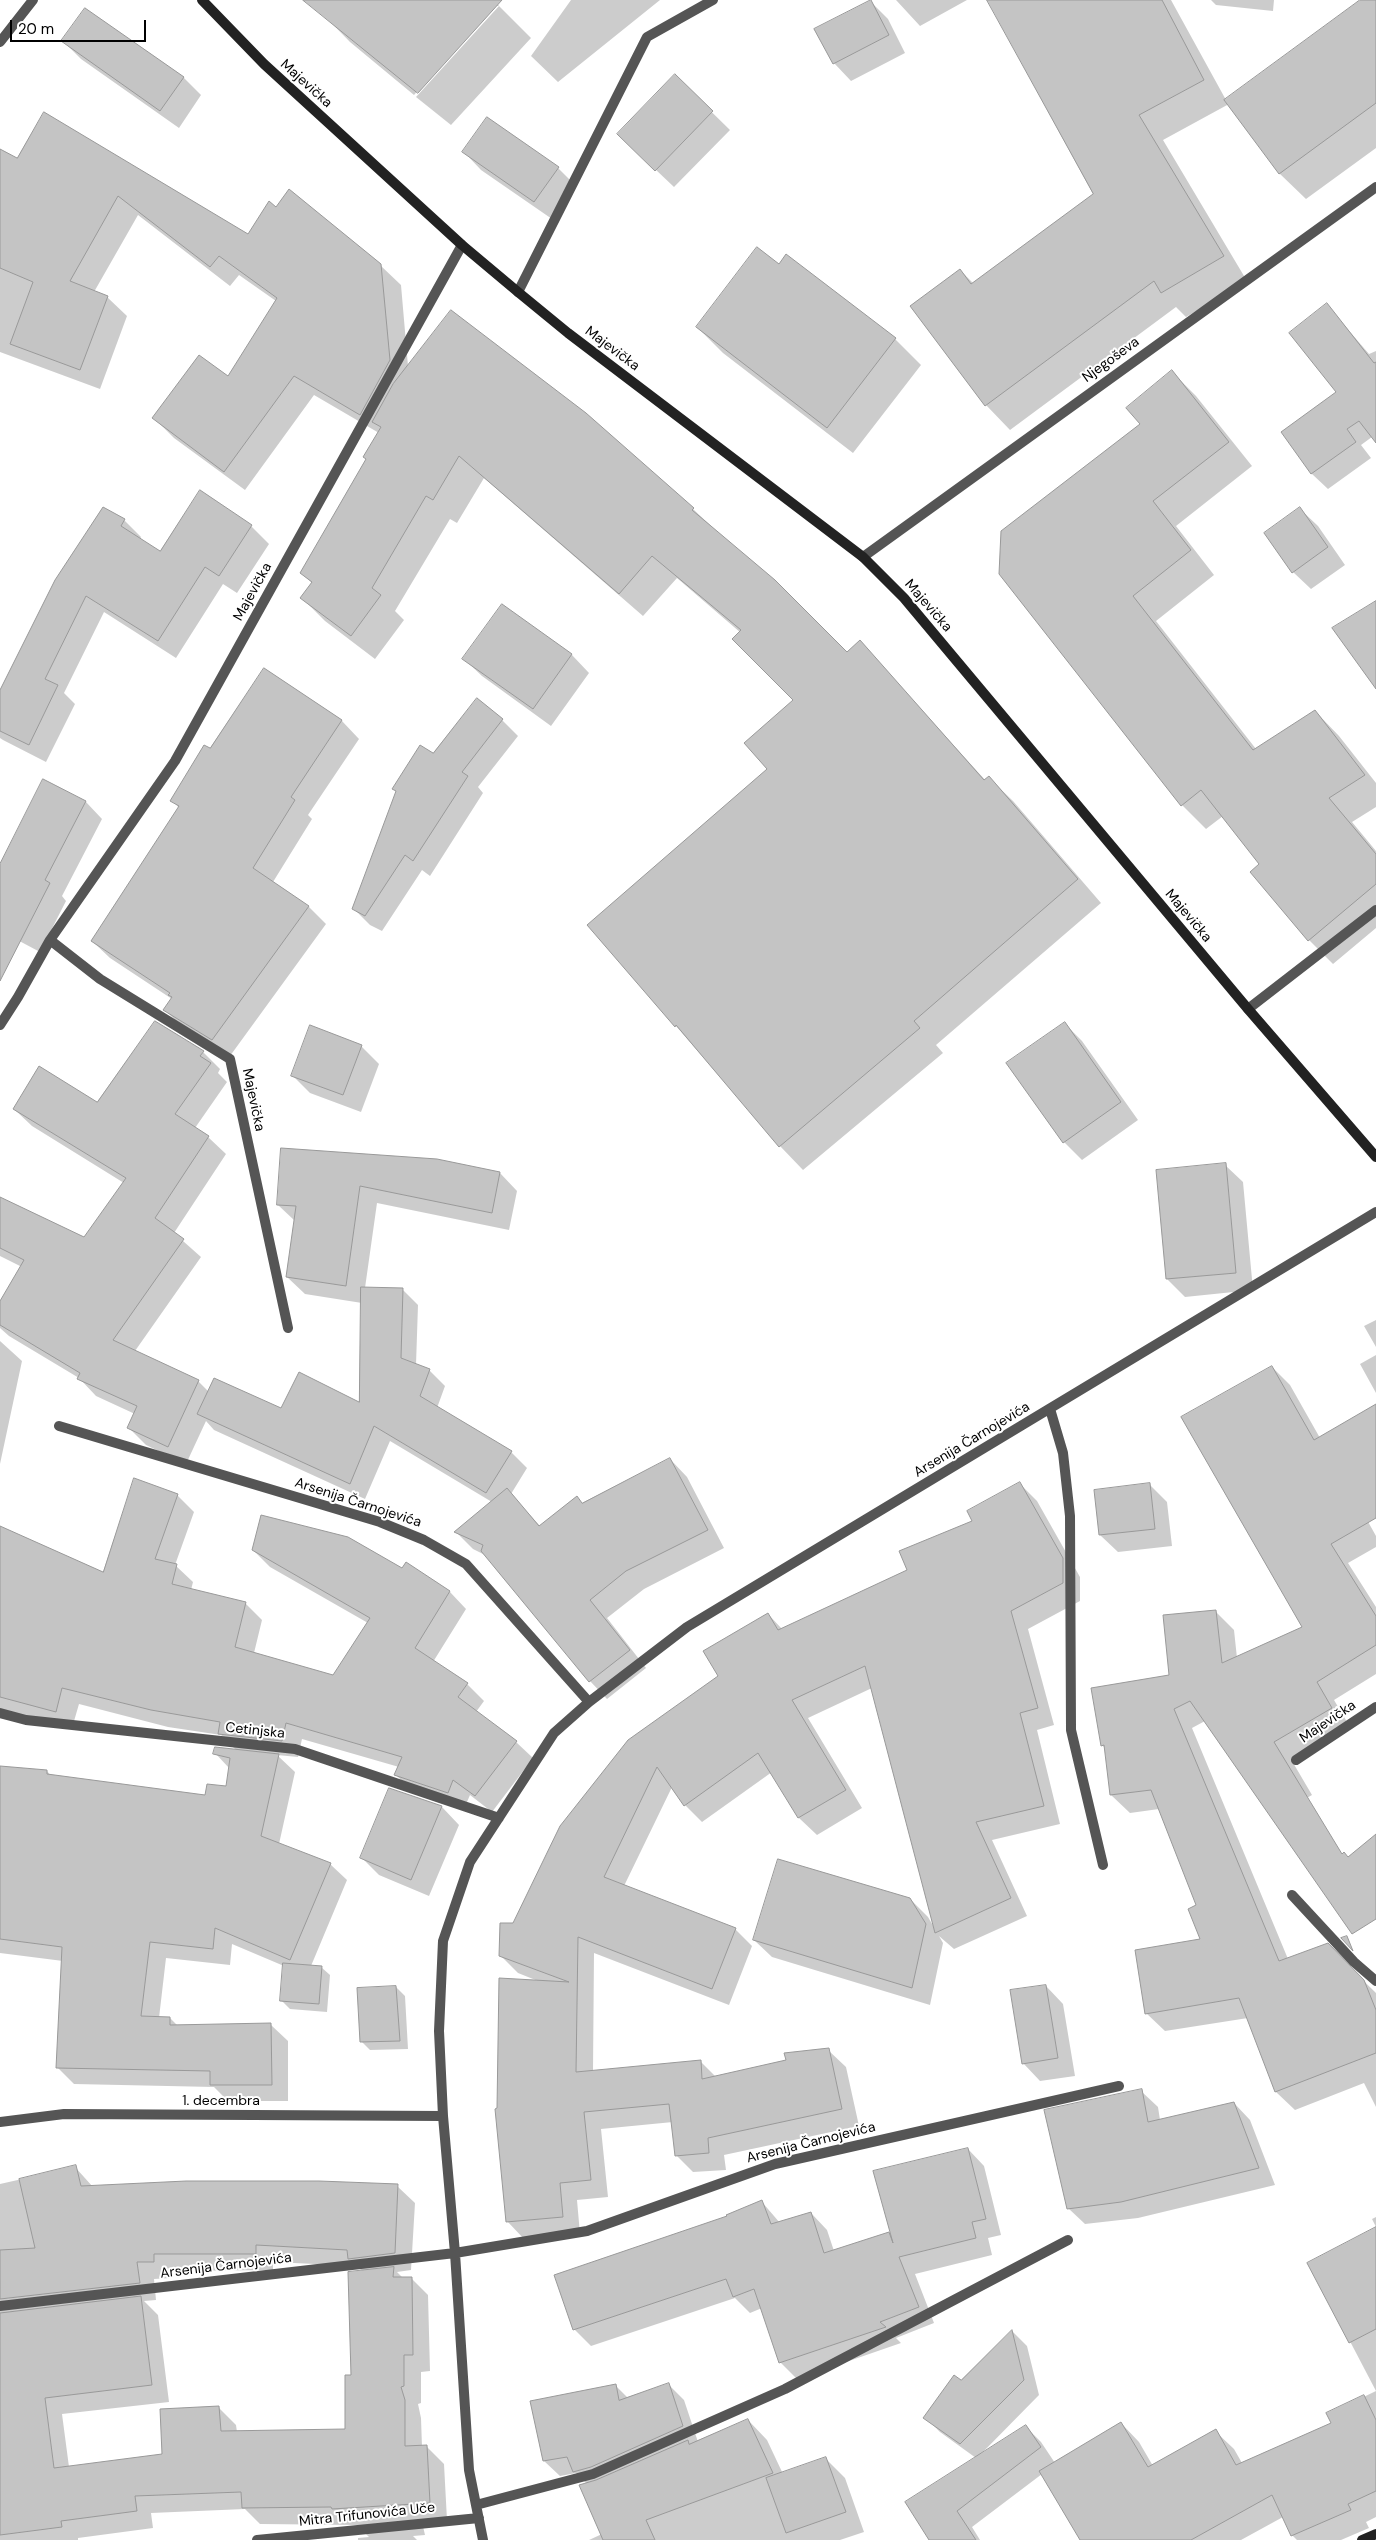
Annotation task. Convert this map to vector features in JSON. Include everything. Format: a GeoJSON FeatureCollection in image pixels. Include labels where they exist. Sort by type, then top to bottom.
{"type":"FeatureCollection","features":[{"type":"Feature","properties":{"kind":"street"},"geometry":{"type":"LineString","coordinates":[[0,42],[33,0]]}},
{"type":"Feature","properties":{"kind":"street","name":"Majevička"},"geometry":{"type":"LineString","coordinates":[[202,0],[264,64],[462,245],[568,333],[863,556],[904,598],[1248,1008],[1376,1157]]}},
{"type":"Feature","properties":{"kind":"street"},"geometry":{"type":"LineString","coordinates":[[518,292],[647,37],[713,0]]}},
{"type":"Feature","properties":{"kind":"street","name":"Njegoševa"},"geometry":{"type":"LineString","coordinates":[[863,556],[1376,188]]}},
{"type":"Feature","properties":{"kind":"street","name":"Majevička"},"geometry":{"type":"LineString","coordinates":[[0,1025],[50,940],[175,761],[462,245]]}},
{"type":"Feature","properties":{"kind":"street"},"geometry":{"type":"LineString","coordinates":[[1248,1008],[1376,910]]}},
{"type":"Feature","properties":{"kind":"street","name":"Majevička"},"geometry":{"type":"LineString","coordinates":[[50,940],[100,979],[230,1058],[288,1328]]}},
{"type":"Feature","properties":{"kind":"street","name":"Arsenija Čarnojevića"},"geometry":{"type":"LineString","coordinates":[[483,2540],[469,2470],[455,2253],[443,2116],[439,2031],[444,1941],[470,1862],[554,1733],[589,1702],[687,1628],[1376,1212]]}},
{"type":"Feature","properties":{"kind":"street"},"geometry":{"type":"LineString","coordinates":[[1050,1409],[1063,1453],[1070,1516],[1071,1730],[1103,1865]]}},
{"type":"Feature","properties":{"kind":"street","name":"Arsenija Čarnojevića"},"geometry":{"type":"LineString","coordinates":[[59,1426],[380,1522],[424,1540],[466,1564],[589,1702]]}},
{"type":"Feature","properties":{"kind":"street","name":"Majevička"},"geometry":{"type":"LineString","coordinates":[[1296,1760],[1376,1707]]}},
{"type":"Feature","properties":{"kind":"street","name":"Cetinjska"},"geometry":{"type":"LineString","coordinates":[[0,1713],[26,1720],[295,1749],[499,1818]]}},
{"type":"Feature","properties":{"kind":"street"},"geometry":{"type":"LineString","coordinates":[[1292,1895],[1354,1962],[1376,1981]]}},
{"type":"Feature","properties":{"kind":"street","name":"Arsenija Čarnojevića"},"geometry":{"type":"LineString","coordinates":[[0,2306],[455,2253],[587,2231],[775,2164],[1119,2086]]}},
{"type":"Feature","properties":{"kind":"street","name":"1. decembra"},"geometry":{"type":"LineString","coordinates":[[0,2122],[64,2114],[443,2116]]}},
{"type":"Feature","properties":{"kind":"street"},"geometry":{"type":"LineString","coordinates":[[476,2505],[593,2474],[784,2389],[1068,2240]]}},
{"type":"Feature","properties":{"kind":"street","name":"Mitra Trifunovića Uče"},"geometry":{"type":"LineString","coordinates":[[257,2540],[479,2518]]}},
{"type":"Feature","properties":{"kind":"street"},"geometry":{"type":"LineString","coordinates":[[1362,2540],[1376,2534]]}},
{"type":"Feature","properties":{"kind":"building"},"geometry":{"type":"Polygon","coordinates":[[[303,0],[502,0],[418,93],[303,0]]]}},
{"type":"Feature","properties":{"kind":"building"},"geometry":{"type":"Polygon","coordinates":[[[871,0],[889,35],[833,64],[814,29],[871,0]]]}},
{"type":"Feature","properties":{"kind":"building"},"geometry":{"type":"Polygon","coordinates":[[[987,0],[1162,0],[1204,80],[1139,115],[1224,256],[1161,293],[1154,281],[985,406],[910,306],[960,269],[971,284],[1093,194],[987,0]]]}},
{"type":"Feature","properties":{"kind":"building"},"geometry":{"type":"Polygon","coordinates":[[[1360,0],[1376,0],[1376,103],[1279,174],[1224,100],[1360,0]]]}},
{"type":"Feature","properties":{"kind":"building"},"geometry":{"type":"Polygon","coordinates":[[[85,8],[184,77],[160,111],[61,41],[85,8]]]}},
{"type":"Feature","properties":{"kind":"building"},"geometry":{"type":"Polygon","coordinates":[[[675,74],[713,111],[655,171],[617,134],[675,74]]]}},
{"type":"Feature","properties":{"kind":"building"},"geometry":{"type":"Polygon","coordinates":[[[44,112],[248,234],[269,201],[276,207],[289,189],[381,264],[390,360],[360,415],[294,376],[224,472],[152,418],[199,355],[228,376],[277,298],[219,256],[210,267],[118,196],[70,281],[108,296],[80,370],[10,344],[33,282],[0,268],[0,149],[17,158],[44,112]]]}},
{"type":"Feature","properties":{"kind":"building"},"geometry":{"type":"Polygon","coordinates":[[[487,117],[559,167],[534,202],[462,152],[487,117]]]}},
{"type":"Feature","properties":{"kind":"building"},"geometry":{"type":"Polygon","coordinates":[[[757,247],[779,264],[786,254],[896,338],[827,428],[696,327],[757,247]]]}},
{"type":"Feature","properties":{"kind":"building"},"geometry":{"type":"Polygon","coordinates":[[[1327,303],[1374,363],[1376,362],[1376,443],[1359,421],[1347,429],[1356,442],[1311,474],[1281,432],[1336,392],[1289,333],[1327,303]]]}},
{"type":"Feature","properties":{"kind":"building"},"geometry":{"type":"Polygon","coordinates":[[[451,310],[586,413],[694,508],[692,510],[775,580],[847,652],[860,640],[984,780],[989,776],[1078,879],[914,1021],[920,1028],[779,1147],[676,1025],[675,1027],[587,925],[767,769],[744,743],[793,700],[732,639],[741,630],[652,556],[619,594],[459,456],[433,500],[426,496],[372,588],[381,595],[351,636],[300,598],[312,582],[300,573],[366,459],[363,457],[381,427],[372,422],[393,384],[451,310]]]}},
{"type":"Feature","properties":{"kind":"building"},"geometry":{"type":"Polygon","coordinates":[[[1172,370],[1229,442],[1153,501],[1191,550],[1133,596],[1253,750],[1315,710],[1365,775],[1329,798],[1376,854],[1376,884],[1308,941],[1250,872],[1259,864],[1201,790],[1181,806],[999,574],[1001,531],[1140,424],[1126,408],[1172,370]]]}},
{"type":"Feature","properties":{"kind":"building"},"geometry":{"type":"Polygon","coordinates":[[[200,490],[252,525],[219,576],[205,567],[158,641],[86,596],[45,679],[58,685],[29,745],[0,731],[0,690],[55,580],[103,507],[125,519],[121,526],[160,551],[200,490]]]}},
{"type":"Feature","properties":{"kind":"building"},"geometry":{"type":"Polygon","coordinates":[[[1300,507],[1328,547],[1292,573],[1264,533],[1300,507]]]}},
{"type":"Feature","properties":{"kind":"building"},"geometry":{"type":"Polygon","coordinates":[[[1376,601],[1376,689],[1332,628],[1376,601]]]}},
{"type":"Feature","properties":{"kind":"building"},"geometry":{"type":"Polygon","coordinates":[[[502,604],[572,654],[533,709],[462,659],[502,604]]]}},
{"type":"Feature","properties":{"kind":"building"},"geometry":{"type":"Polygon","coordinates":[[[264,668],[342,720],[291,797],[295,800],[253,868],[309,906],[212,1040],[163,1010],[172,997],[168,995],[170,993],[91,941],[179,806],[170,801],[204,745],[210,748],[264,668]]]}},
{"type":"Feature","properties":{"kind":"building"},"geometry":{"type":"Polygon","coordinates":[[[477,698],[503,719],[462,772],[468,776],[413,861],[405,855],[365,916],[352,909],[396,791],[392,789],[420,745],[433,753],[477,698]]]}},
{"type":"Feature","properties":{"kind":"building"},"geometry":{"type":"Polygon","coordinates":[[[43,779],[86,801],[45,880],[50,883],[0,981],[0,864],[43,779]]]}},
{"type":"Feature","properties":{"kind":"building"},"geometry":{"type":"Polygon","coordinates":[[[155,1021],[204,1051],[200,1056],[211,1063],[175,1114],[209,1136],[155,1218],[184,1239],[113,1340],[199,1380],[168,1447],[127,1428],[137,1406],[77,1379],[80,1373],[0,1325],[0,1301],[24,1260],[0,1248],[0,1197],[84,1237],[126,1178],[13,1109],[39,1066],[97,1102],[155,1021]]]}},
{"type":"Feature","properties":{"kind":"building"},"geometry":{"type":"Polygon","coordinates":[[[1065,1022],[1121,1102],[1063,1143],[1006,1063],[1065,1022]]]}},
{"type":"Feature","properties":{"kind":"building"},"geometry":{"type":"Polygon","coordinates":[[[310,1025],[362,1045],[343,1095],[291,1076],[310,1025]]]}},
{"type":"Feature","properties":{"kind":"building"},"geometry":{"type":"Polygon","coordinates":[[[281,1148],[437,1159],[500,1172],[492,1213],[360,1186],[346,1286],[286,1277],[296,1206],[277,1205],[281,1148]]]}},
{"type":"Feature","properties":{"kind":"building"},"geometry":{"type":"Polygon","coordinates":[[[1226,1163],[1236,1273],[1166,1279],[1156,1170],[1226,1163]]]}},
{"type":"Feature","properties":{"kind":"building"},"geometry":{"type":"Polygon","coordinates":[[[361,1287],[403,1288],[401,1358],[430,1369],[420,1396],[512,1451],[486,1493],[374,1426],[350,1484],[197,1414],[214,1378],[281,1408],[299,1372],[359,1402],[361,1287]]]}},
{"type":"Feature","properties":{"kind":"building"},"geometry":{"type":"Polygon","coordinates":[[[1272,1366],[1314,1440],[1376,1404],[1376,1518],[1331,1544],[1376,1616],[1376,1645],[1317,1682],[1332,1708],[1274,1742],[1342,1854],[1344,1852],[1348,1857],[1376,1834],[1376,1919],[1352,1934],[1190,1701],[1174,1709],[1279,1961],[1328,1943],[1364,1980],[1376,2010],[1376,2053],[1275,2092],[1239,1998],[1145,2014],[1135,1950],[1200,1939],[1188,1909],[1196,1905],[1151,1790],[1110,1795],[1104,1745],[1101,1746],[1091,1688],[1169,1675],[1163,1615],[1216,1610],[1222,1663],[1302,1627],[1181,1417],[1272,1366]]]}},
{"type":"Feature","properties":{"kind":"building"},"geometry":{"type":"Polygon","coordinates":[[[670,1458],[708,1530],[626,1571],[590,1600],[630,1650],[589,1682],[481,1551],[483,1545],[454,1532],[507,1488],[539,1526],[577,1496],[582,1503],[670,1458]]]}},
{"type":"Feature","properties":{"kind":"building"},"geometry":{"type":"Polygon","coordinates":[[[134,1478],[178,1494],[155,1559],[177,1564],[172,1584],[246,1602],[235,1647],[333,1675],[370,1618],[252,1550],[261,1515],[348,1537],[402,1568],[406,1562],[450,1591],[415,1648],[468,1683],[458,1697],[517,1741],[475,1796],[453,1780],[448,1793],[394,1775],[402,1757],[286,1723],[282,1741],[218,1734],[220,1722],[151,1710],[62,1688],[56,1712],[0,1697],[0,1526],[103,1572],[134,1478]]]}},
{"type":"Feature","properties":{"kind":"building"},"geometry":{"type":"Polygon","coordinates":[[[1020,1482],[1063,1558],[1063,1583],[1011,1611],[1038,1708],[1020,1713],[1044,1806],[976,1822],[1011,1898],[935,1933],[865,1666],[792,1700],[846,1790],[798,1818],[758,1753],[684,1806],[657,1767],[604,1877],[736,1928],[712,1989],[578,1937],[576,2072],[701,2060],[702,2079],[786,2060],[784,2053],[829,2048],[842,2109],[708,2138],[709,2153],[675,2156],[669,2104],[584,2112],[591,2180],[560,2183],[563,2217],[506,2222],[495,2109],[497,2108],[499,1978],[569,1982],[499,1956],[500,1923],[513,1923],[560,1826],[628,1740],[718,1676],[703,1651],[768,1613],[778,1630],[907,1570],[899,1551],[972,1521],[967,1511],[1020,1482]]]}},
{"type":"Feature","properties":{"kind":"building"},"geometry":{"type":"Polygon","coordinates":[[[1150,1483],[1155,1529],[1099,1535],[1094,1490],[1150,1483]]]}},
{"type":"Feature","properties":{"kind":"building"},"geometry":{"type":"Polygon","coordinates":[[[215,1747],[279,1754],[261,1836],[331,1863],[290,1960],[215,1928],[213,1949],[150,1942],[141,2016],[170,2017],[170,2025],[271,2023],[272,2085],[210,2085],[210,2071],[56,2068],[62,1947],[0,1939],[0,1766],[47,1770],[47,1774],[205,1795],[207,1784],[226,1786],[230,1758],[213,1754],[215,1747]]]}},
{"type":"Feature","properties":{"kind":"building"},"geometry":{"type":"Polygon","coordinates":[[[389,1788],[442,1806],[411,1880],[360,1858],[389,1788]]]}},
{"type":"Feature","properties":{"kind":"building"},"geometry":{"type":"Polygon","coordinates":[[[778,1859],[910,1898],[926,1924],[912,1988],[753,1940],[778,1859]]]}},
{"type":"Feature","properties":{"kind":"building"},"geometry":{"type":"Polygon","coordinates":[[[1347,1936],[1353,1951],[1341,1938],[1347,1936]]]}},
{"type":"Feature","properties":{"kind":"building"},"geometry":{"type":"Polygon","coordinates":[[[283,1963],[322,1966],[319,2004],[280,2001],[283,1963]]]}},
{"type":"Feature","properties":{"kind":"building"},"geometry":{"type":"Polygon","coordinates":[[[1046,1985],[1058,2058],[1022,2064],[1010,1990],[1046,1985]]]}},
{"type":"Feature","properties":{"kind":"building"},"geometry":{"type":"Polygon","coordinates":[[[396,1986],[400,2041],[360,2042],[357,1988],[396,1986]]]}},
{"type":"Feature","properties":{"kind":"building"},"geometry":{"type":"Polygon","coordinates":[[[1142,2089],[1148,2122],[1234,2102],[1259,2168],[1121,2202],[1067,2209],[1044,2110],[1142,2089]]]}},
{"type":"Feature","properties":{"kind":"building"},"geometry":{"type":"Polygon","coordinates":[[[968,2148],[986,2219],[972,2222],[976,2238],[899,2257],[919,2307],[880,2322],[886,2327],[779,2363],[754,2289],[733,2297],[726,2279],[573,2330],[554,2275],[727,2216],[762,2200],[771,2224],[811,2212],[824,2253],[889,2232],[893,2243],[873,2171],[968,2148]]]}},
{"type":"Feature","properties":{"kind":"building"},"geometry":{"type":"Polygon","coordinates":[[[76,2165],[81,2186],[186,2181],[319,2181],[398,2184],[395,2253],[348,2259],[347,2250],[256,2245],[256,2254],[154,2254],[154,2262],[137,2262],[140,2283],[0,2299],[0,2250],[35,2248],[19,2179],[76,2165]]]}},
{"type":"Feature","properties":{"kind":"building"},"geometry":{"type":"Polygon","coordinates":[[[1376,2227],[1376,2329],[1349,2343],[1307,2263],[1376,2227]]]}},
{"type":"Feature","properties":{"kind":"building"},"geometry":{"type":"Polygon","coordinates":[[[394,2267],[393,2277],[412,2277],[413,2355],[404,2355],[404,2386],[401,2387],[405,2400],[405,2446],[427,2445],[430,2503],[332,2509],[331,2507],[242,2508],[241,2492],[135,2496],[137,2511],[61,2521],[62,2527],[0,2535],[0,2313],[141,2296],[152,2385],[45,2398],[54,2468],[162,2454],[160,2409],[219,2406],[221,2431],[345,2429],[345,2375],[351,2375],[348,2272],[394,2267]]]}},
{"type":"Feature","properties":{"kind":"building"},"geometry":{"type":"Polygon","coordinates":[[[1012,2330],[1024,2380],[960,2444],[923,2418],[954,2375],[961,2380],[1012,2330]]]}},
{"type":"Feature","properties":{"kind":"building"},"geometry":{"type":"Polygon","coordinates":[[[669,2383],[683,2426],[591,2467],[573,2472],[567,2457],[543,2461],[530,2401],[616,2384],[619,2400],[669,2383]]]}},
{"type":"Feature","properties":{"kind":"building"},"geometry":{"type":"Polygon","coordinates":[[[1364,2395],[1376,2420],[1376,2491],[1348,2504],[1351,2510],[1291,2536],[1272,2495],[1191,2540],[1080,2540],[1039,2471],[1121,2422],[1148,2467],[1216,2429],[1236,2465],[1331,2423],[1326,2413],[1364,2395]]]}},
{"type":"Feature","properties":{"kind":"building"},"geometry":{"type":"Polygon","coordinates":[[[748,2419],[773,2473],[646,2520],[655,2540],[603,2540],[579,2485],[596,2480],[688,2440],[689,2444],[748,2419]]]}},
{"type":"Feature","properties":{"kind":"building"},"geometry":{"type":"Polygon","coordinates":[[[1026,2425],[1041,2447],[957,2511],[976,2540],[929,2540],[905,2502],[1026,2425]]]}},
{"type":"Feature","properties":{"kind":"building"},"geometry":{"type":"Polygon","coordinates":[[[826,2457],[846,2512],[786,2533],[766,2478],[826,2457]]]}}]}
